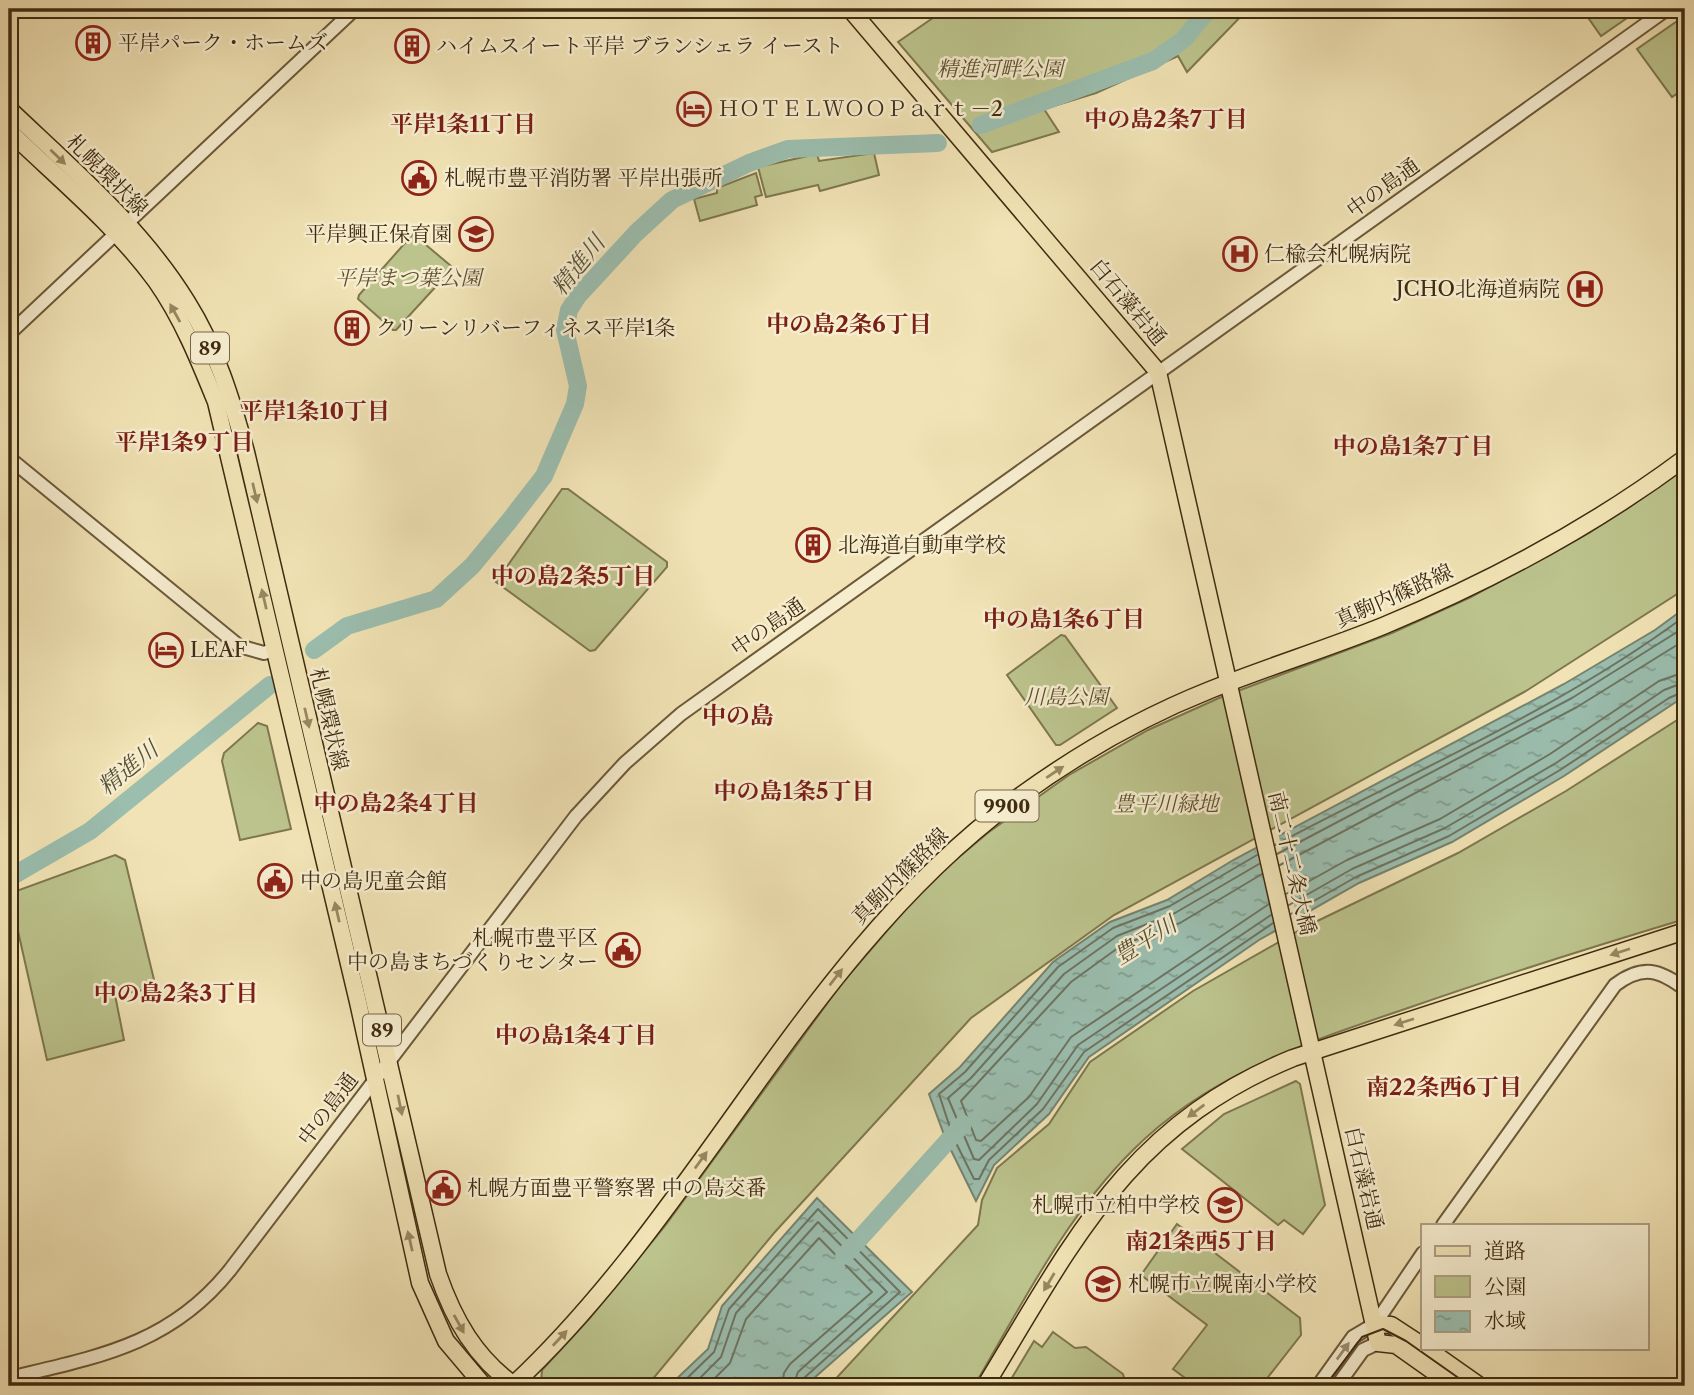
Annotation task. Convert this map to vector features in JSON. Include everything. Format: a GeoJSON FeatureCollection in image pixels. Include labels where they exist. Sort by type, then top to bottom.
{"type":"FeatureCollection","features":[{"type":"Feature","properties":{"kind":"main road","name":"白石藻岩通"},"geometry":{"type":"LineString","coordinates":[[850,9],[1158,372],[1231,688]]}},
{"type":"Feature","properties":{"kind":"main road","name":"札幌環状線"},"geometry":{"type":"LineString","coordinates":[[9,110],[188,303],[231,396],[390,1060],[438,1274],[462,1331],[485,1361],[513,1386]]}},
{"type":"Feature","properties":{"kind":"main road","name":"札幌環状線"},"geometry":{"type":"LineString","coordinates":[[9,131],[121,229],[174,309],[216,402],[420,1283],[446,1341],[484,1386]]}},
{"type":"Feature","properties":{"kind":"main road","name":"真駒内篠路線"},"geometry":{"type":"LineString","coordinates":[[513,1386],[567,1330],[618,1271],[869,935],[933,868],[976,830],[1064,766],[1140,721],[1231,688],[1446,598],[1562,537],[1685,457]]}},
{"type":"Feature","properties":{"kind":"main road","name":"南二十二条大橋"},"geometry":{"type":"LineString","coordinates":[[1231,688],[1312,1046]]}},
{"type":"Feature","properties":{"kind":"main road"},"geometry":{"type":"LineString","coordinates":[[985,1386],[1082,1227],[1129,1169],[1158,1140],[1205,1104],[1252,1076],[1312,1046],[1685,931]]}},
{"type":"Feature","properties":{"kind":"main road","name":"白石藻岩通"},"geometry":{"type":"LineString","coordinates":[[1312,1046],[1378,1343]]}},
{"type":"Feature","properties":{"kind":"main road"},"geometry":{"type":"LineString","coordinates":[[1375,1324],[1391,1325],[1421,1345]]}},
{"type":"Feature","properties":{"kind":"main road"},"geometry":{"type":"LineString","coordinates":[[1378,1343],[1396,1345],[1454,1386]]}},
{"type":"Feature","properties":{"kind":"main road"},"geometry":{"type":"LineString","coordinates":[[1428,1350],[1480,1386]]}},
{"type":"Feature","properties":{"kind":"street"},"geometry":{"type":"LineString","coordinates":[[9,334],[355,9]]}},
{"type":"Feature","properties":{"kind":"street","name":"中の島通"},"geometry":{"type":"LineString","coordinates":[[9,1378],[125,1348],[154,1335],[187,1314],[221,1280],[576,816],[648,741],[708,693],[1667,9]]}},
{"type":"Feature","properties":{"kind":"street"},"geometry":{"type":"LineString","coordinates":[[9,458],[239,646],[264,653],[275,649]]}},
{"type":"Feature","properties":{"kind":"street"},"geometry":{"type":"LineString","coordinates":[[1444,1224],[1615,985],[1628,976],[1653,971],[1664,973],[1685,989]]}},
{"type":"Feature","properties":{"kind":"street"},"geometry":{"type":"LineString","coordinates":[[1318,1386],[1353,1337],[1375,1324],[1421,1256]]}},
{"type":"Feature","properties":{"kind":"street"},"geometry":{"type":"LineString","coordinates":[[1337,1386],[1363,1350],[1378,1343]]}},
{"type":"Feature","properties":{"kind":"green space","name":"精進河畔公園"},"geometry":{"type":"Polygon","coordinates":[[[946,9],[1248,9],[1187,72],[1178,56],[1096,93],[1044,109],[1059,132],[992,152],[898,42],[946,9]]]}},
{"type":"Feature","properties":{"kind":"green space"},"geometry":{"type":"Polygon","coordinates":[[[1582,9],[1640,9],[1601,36],[1582,9]]]}},
{"type":"Feature","properties":{"kind":"green space"},"geometry":{"type":"Polygon","coordinates":[[[1683,17],[1685,88],[1672,97],[1637,49],[1683,17]]]}},
{"type":"Feature","properties":{"kind":"green space"},"geometry":{"type":"Polygon","coordinates":[[[874,153],[879,175],[820,191],[818,185],[766,197],[758,167],[817,154],[819,161],[874,153]]]}},
{"type":"Feature","properties":{"kind":"green space"},"geometry":{"type":"Polygon","coordinates":[[[756,173],[762,195],[755,197],[757,205],[700,221],[694,199],[717,193],[717,188],[756,173]]]}},
{"type":"Feature","properties":{"kind":"green space","name":"平岸まつ葉公園"},"geometry":{"type":"Polygon","coordinates":[[[413,234],[451,266],[451,270],[396,330],[393,330],[358,299],[413,234]]]}},
{"type":"Feature","properties":{"kind":"green space","name":"豊平川緑地"},"geometry":{"type":"Polygon","coordinates":[[[1685,469],[1685,589],[1526,691],[1114,915],[971,1018],[774,1233],[647,1386],[545,1386],[541,1382],[542,1370],[589,1319],[665,1226],[842,983],[929,882],[989,832],[1069,775],[1148,730],[1219,698],[1392,633],[1471,597],[1589,533],[1685,469]]]}},
{"type":"Feature","properties":{"kind":"green space"},"geometry":{"type":"Polygon","coordinates":[[[562,489],[568,489],[667,562],[667,567],[595,650],[590,651],[496,582],[562,489]]]}},
{"type":"Feature","properties":{"kind":"green space","name":"川島公園"},"geometry":{"type":"Polygon","coordinates":[[[1061,635],[1065,636],[1117,708],[1056,745],[1007,675],[1061,635]]]}},
{"type":"Feature","properties":{"kind":"green space"},"geometry":{"type":"Polygon","coordinates":[[[1685,715],[1685,919],[1512,973],[1334,1034],[1227,1080],[1163,1123],[1133,1150],[1086,1203],[1027,1294],[974,1386],[829,1386],[978,1225],[982,1200],[997,1168],[1049,1124],[1090,1062],[1193,991],[1307,926],[1458,853],[1566,791],[1685,715]]]}},
{"type":"Feature","properties":{"kind":"green space"},"geometry":{"type":"Polygon","coordinates":[[[258,723],[267,726],[291,829],[240,840],[222,761],[224,753],[258,723]]]}},
{"type":"Feature","properties":{"kind":"green space"},"geometry":{"type":"Polygon","coordinates":[[[115,855],[125,860],[156,988],[115,995],[124,1040],[47,1060],[11,900],[19,890],[115,855]]]}},
{"type":"Feature","properties":{"kind":"green space"},"geometry":{"type":"Polygon","coordinates":[[[1296,1081],[1300,1084],[1325,1205],[1303,1234],[1284,1220],[1278,1225],[1182,1149],[1224,1114],[1296,1081]]]}},
{"type":"Feature","properties":{"kind":"green space"},"geometry":{"type":"Polygon","coordinates":[[[1177,1224],[1300,1318],[1301,1335],[1261,1386],[1196,1386],[1173,1369],[1207,1325],[1141,1275],[1177,1224]]]}},
{"type":"Feature","properties":{"kind":"green space"},"geometry":{"type":"Polygon","coordinates":[[[1053,1332],[1075,1348],[1086,1347],[1123,1374],[1125,1381],[1122,1386],[1007,1386],[1034,1341],[1042,1347],[1053,1332]]]}},
{"type":"Feature","properties":{"kind":"water"},"geometry":{"type":"Polygon","coordinates":[[[1685,608],[1685,696],[1564,776],[1452,842],[1359,883],[1259,940],[1089,1057],[1049,1114],[994,1165],[976,1201],[946,1140],[929,1094],[960,1067],[1053,962],[1110,922],[1167,900],[1235,859],[1564,684],[1655,630],[1685,608]]]}},
{"type":"Feature","properties":{"kind":"water"},"geometry":{"type":"Polygon","coordinates":[[[817,1198],[912,1292],[805,1386],[669,1386],[708,1349],[722,1306],[817,1198]]]}},
{"type":"Feature","properties":{"kind":"pier"},"geometry":{"type":"Polygon","coordinates":[[[1278,832],[1298,922],[1276,934],[1255,844],[1278,832]]]}},
{"type":"Feature","properties":{"kind":"waterway","name":"精進川"},"geometry":{"type":"LineString","coordinates":[[981,125],[1153,61],[1183,40],[1209,9]]}},
{"type":"Feature","properties":{"kind":"waterway","name":"精進川"},"geometry":{"type":"LineString","coordinates":[[314,650],[347,626],[436,599],[472,566],[510,520],[544,476],[575,404],[578,386],[565,330],[569,310],[578,296],[636,233],[672,200],[749,163],[788,149],[938,143]]}},
{"type":"Feature","properties":{"kind":"waterway","name":"精進川"},"geometry":{"type":"LineString","coordinates":[[9,878],[90,831],[270,685]]}},
{"type":"Feature","properties":{"kind":"waterway","name":"豊平川"},"geometry":{"type":"LineString","coordinates":[[844,1256],[963,1124]]}},
{"type":"Feature","properties":{"kind":"tram line"},"geometry":{"type":"LineString","coordinates":[[1325,1386],[1362,1337],[1383,1329],[1406,1341],[1470,1386]]}},
{"type":"Feature","properties":{"kind":"place","name":"平岸パーク・ホームズ"},"geometry":{"type":"Point","coordinates":[93,43]}},
{"type":"Feature","properties":{"kind":"place","name":"ハイムスイート平岸 ブランシェラ イースト"},"geometry":{"type":"Point","coordinates":[412,46]}},
{"type":"Feature","properties":{"kind":"place","name":"ＨＯＴＥＬＷＯＯＰａｒｔ－2"},"geometry":{"type":"Point","coordinates":[694,109]}},
{"type":"Feature","properties":{"kind":"place","name":"札幌市豊平消防署 平岸出張所"},"geometry":{"type":"Point","coordinates":[419,178]}},
{"type":"Feature","properties":{"kind":"place","name":"平岸興正保育園"},"geometry":{"type":"Point","coordinates":[476,234]}},
{"type":"Feature","properties":{"kind":"place","name":"仁楡会札幌病院"},"geometry":{"type":"Point","coordinates":[1240,254]}},
{"type":"Feature","properties":{"kind":"place","name":"JCHO北海道病院"},"geometry":{"type":"Point","coordinates":[1585,289]}},
{"type":"Feature","properties":{"kind":"place","name":"クリーンリバーフィネス平岸1条"},"geometry":{"type":"Point","coordinates":[352,328]}},
{"type":"Feature","properties":{"kind":"place","name":"北海道自動車学校"},"geometry":{"type":"Point","coordinates":[813,545]}},
{"type":"Feature","properties":{"kind":"place","name":"LEAF"},"geometry":{"type":"Point","coordinates":[166,650]}},
{"type":"Feature","properties":{"kind":"place","name":"中の島児童会館"},"geometry":{"type":"Point","coordinates":[275,881]}},
{"type":"Feature","properties":{"kind":"place","name":"札幌市豊平区 中の島まちづくりセンター"},"geometry":{"type":"Point","coordinates":[623,950]}},
{"type":"Feature","properties":{"kind":"place","name":"札幌方面豊平警察署 中の島交番"},"geometry":{"type":"Point","coordinates":[443,1188]}},
{"type":"Feature","properties":{"kind":"place","name":"札幌市立柏中学校"},"geometry":{"type":"Point","coordinates":[1225,1205]}},
{"type":"Feature","properties":{"kind":"place","name":"札幌市立幌南小学校"},"geometry":{"type":"Point","coordinates":[1103,1284]}},
{"type":"Feature","properties":{"kind":"district","name":"中の島2条7丁目"},"geometry":{"type":"Point","coordinates":[1166,119]}},
{"type":"Feature","properties":{"kind":"district","name":"平岸1条11丁目"},"geometry":{"type":"Point","coordinates":[463,124]}},
{"type":"Feature","properties":{"kind":"district","name":"中の島2条6丁目"},"geometry":{"type":"Point","coordinates":[849,324]}},
{"type":"Feature","properties":{"kind":"district","name":"平岸1条10丁目"},"geometry":{"type":"Point","coordinates":[315,411]}},
{"type":"Feature","properties":{"kind":"district","name":"平岸1条9丁目"},"geometry":{"type":"Point","coordinates":[184,442]}},
{"type":"Feature","properties":{"kind":"district","name":"中の島1条7丁目"},"geometry":{"type":"Point","coordinates":[1413,446]}},
{"type":"Feature","properties":{"kind":"district","name":"中の島2条5丁目"},"geometry":{"type":"Point","coordinates":[573,576]}},
{"type":"Feature","properties":{"kind":"district","name":"中の島1条6丁目"},"geometry":{"type":"Point","coordinates":[1064,619]}},
{"type":"Feature","properties":{"kind":"district","name":"中の島"},"geometry":{"type":"Point","coordinates":[738,716]}},
{"type":"Feature","properties":{"kind":"district","name":"中の島1条5丁目"},"geometry":{"type":"Point","coordinates":[794,791]}},
{"type":"Feature","properties":{"kind":"district","name":"中の島2条4丁目"},"geometry":{"type":"Point","coordinates":[396,803]}},
{"type":"Feature","properties":{"kind":"district","name":"中の島2条3丁目"},"geometry":{"type":"Point","coordinates":[176,993]}},
{"type":"Feature","properties":{"kind":"district","name":"中の島1条4丁目"},"geometry":{"type":"Point","coordinates":[576,1035]}},
{"type":"Feature","properties":{"kind":"district","name":"南22条西6丁目"},"geometry":{"type":"Point","coordinates":[1444,1087]}},
{"type":"Feature","properties":{"kind":"district","name":"南21条西5丁目"},"geometry":{"type":"Point","coordinates":[1201,1241]}}]}
